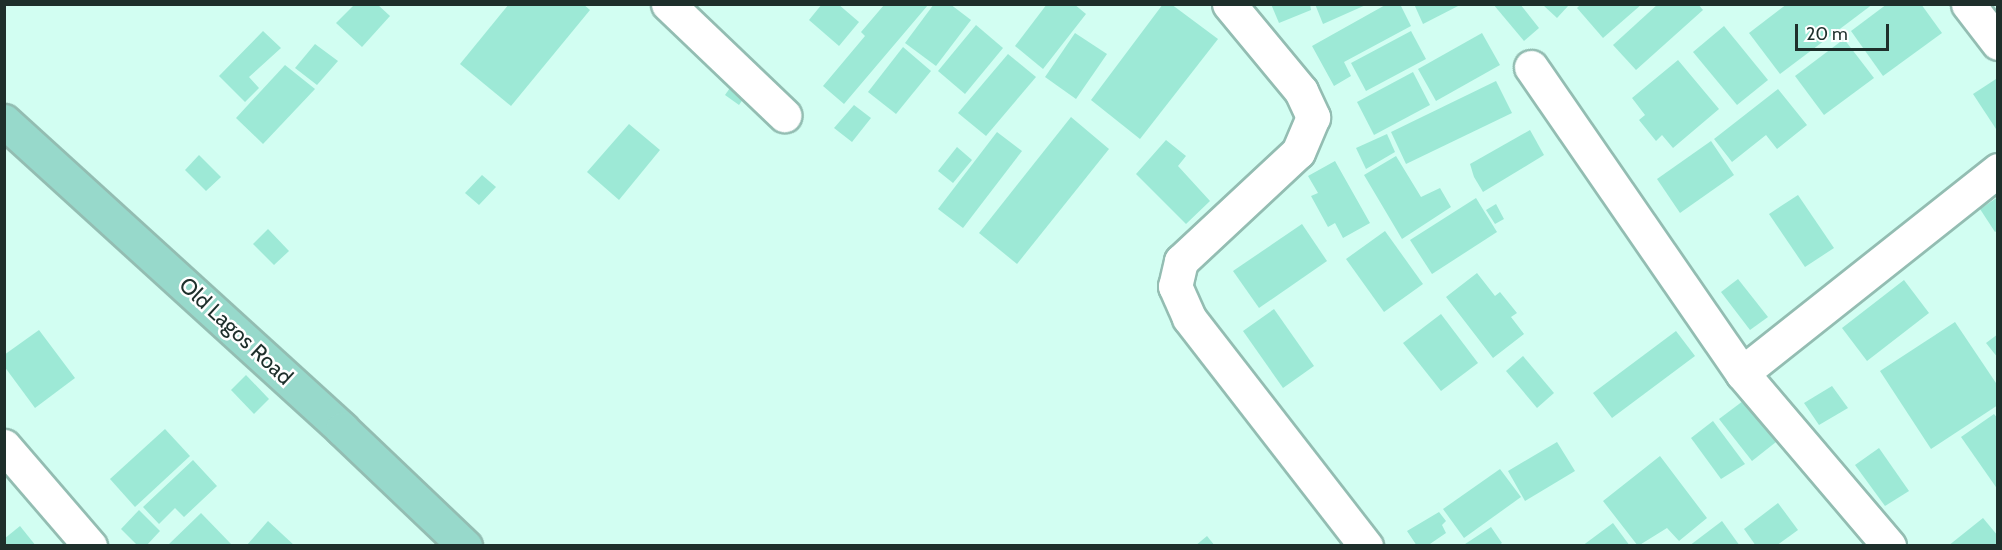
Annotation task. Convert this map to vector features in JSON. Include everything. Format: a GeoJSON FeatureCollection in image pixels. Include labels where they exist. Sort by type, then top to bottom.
{"type":"FeatureCollection","features":[{"type":"Feature","properties":{"kind":"main road","name":"Old Lagos Road"},"geometry":{"type":"LineString","coordinates":[[4,121],[342,429],[465,546]]}},
{"type":"Feature","properties":{"kind":"street"},"geometry":{"type":"LineString","coordinates":[[668,4],[784,115]]}},
{"type":"Feature","properties":{"kind":"street"},"geometry":{"type":"LineString","coordinates":[[1229,4],[1301,91],[1313,117],[1298,152],[1181,261],[1174,286],[1189,318],[1366,546]]}},
{"type":"Feature","properties":{"kind":"street"},"geometry":{"type":"LineString","coordinates":[[1968,4],[1998,43]]}},
{"type":"Feature","properties":{"kind":"street"},"geometry":{"type":"LineString","coordinates":[[1531,67],[1742,373],[1889,546]]}},
{"type":"Feature","properties":{"kind":"street"},"geometry":{"type":"LineString","coordinates":[[1742,373],[1998,170]]}},
{"type":"Feature","properties":{"kind":"street"},"geometry":{"type":"LineString","coordinates":[[4,446],[90,546]]}},
{"type":"Feature","properties":{"kind":"building"},"geometry":{"type":"Polygon","coordinates":[[[355,4],[377,4],[390,16],[362,47],[336,23],[355,4]]]}},
{"type":"Feature","properties":{"kind":"building"},"geometry":{"type":"Polygon","coordinates":[[[509,4],[583,4],[590,10],[511,106],[460,64],[509,4]]]}},
{"type":"Feature","properties":{"kind":"building"},"geometry":{"type":"Polygon","coordinates":[[[822,4],[838,4],[859,22],[839,46],[809,20],[822,4]]]}},
{"type":"Feature","properties":{"kind":"building"},"geometry":{"type":"Polygon","coordinates":[[[934,4],[950,4],[971,20],[936,66],[905,43],[934,4]]]}},
{"type":"Feature","properties":{"kind":"building"},"geometry":{"type":"Polygon","coordinates":[[[1047,4],[1074,4],[1086,14],[1043,69],[1015,46],[1047,4]]]}},
{"type":"Feature","properties":{"kind":"building"},"geometry":{"type":"Polygon","coordinates":[[[1163,4],[1171,4],[1218,39],[1140,139],[1091,100],[1163,4]]]}},
{"type":"Feature","properties":{"kind":"building"},"geometry":{"type":"Polygon","coordinates":[[[1271,4],[1310,4],[1311,10],[1279,23],[1271,4]]]}},
{"type":"Feature","properties":{"kind":"building"},"geometry":{"type":"Polygon","coordinates":[[[1315,4],[1368,4],[1323,24],[1315,4]]]}},
{"type":"Feature","properties":{"kind":"building"},"geometry":{"type":"Polygon","coordinates":[[[1387,4],[1400,4],[1411,26],[1344,62],[1351,76],[1334,86],[1312,46],[1387,4]]]}},
{"type":"Feature","properties":{"kind":"building"},"geometry":{"type":"Polygon","coordinates":[[[1414,4],[1462,4],[1423,24],[1414,4]]]}},
{"type":"Feature","properties":{"kind":"building"},"geometry":{"type":"Polygon","coordinates":[[[1493,4],[1520,4],[1539,28],[1524,41],[1493,4]]]}},
{"type":"Feature","properties":{"kind":"building"},"geometry":{"type":"Polygon","coordinates":[[[1581,4],[1642,4],[1603,38],[1577,8],[1581,4]]]}},
{"type":"Feature","properties":{"kind":"building"},"geometry":{"type":"Polygon","coordinates":[[[1658,4],[1698,4],[1703,10],[1636,70],[1613,45],[1658,4]]]}},
{"type":"Feature","properties":{"kind":"building"},"geometry":{"type":"Polygon","coordinates":[[[1787,4],[1873,4],[1780,74],[1749,33],[1787,4]]]}},
{"type":"Feature","properties":{"kind":"building"},"geometry":{"type":"Polygon","coordinates":[[[1887,4],[1921,4],[1942,33],[1883,76],[1851,31],[1887,4]]]}},
{"type":"Feature","properties":{"kind":"building"},"geometry":{"type":"Polygon","coordinates":[[[884,5],[928,5],[844,104],[823,86],[865,36],[861,32],[884,5]]]}},
{"type":"Feature","properties":{"kind":"building"},"geometry":{"type":"Polygon","coordinates":[[[1543,5],[1569,5],[1557,18],[1543,5]]]}},
{"type":"Feature","properties":{"kind":"building"},"geometry":{"type":"Polygon","coordinates":[[[976,25],[1003,48],[965,94],[938,71],[976,25]]]}},
{"type":"Feature","properties":{"kind":"building"},"geometry":{"type":"Polygon","coordinates":[[[1724,26],[1768,80],[1737,105],[1693,52],[1724,26]]]}},
{"type":"Feature","properties":{"kind":"building"},"geometry":{"type":"Polygon","coordinates":[[[263,31],[281,48],[249,77],[259,88],[245,102],[219,76],[263,31]]]}},
{"type":"Feature","properties":{"kind":"building"},"geometry":{"type":"Polygon","coordinates":[[[1411,31],[1426,59],[1366,91],[1351,63],[1411,31]]]}},
{"type":"Feature","properties":{"kind":"building"},"geometry":{"type":"Polygon","coordinates":[[[1075,33],[1107,54],[1076,99],[1045,77],[1075,33]]]}},
{"type":"Feature","properties":{"kind":"building"},"geometry":{"type":"Polygon","coordinates":[[[1482,33],[1500,65],[1436,101],[1418,69],[1482,33]]]}},
{"type":"Feature","properties":{"kind":"building"},"geometry":{"type":"Polygon","coordinates":[[[1844,39],[1874,78],[1824,115],[1795,76],[1844,39]]]}},
{"type":"Feature","properties":{"kind":"building"},"geometry":{"type":"Polygon","coordinates":[[[315,44],[338,61],[317,85],[295,68],[315,44]]]}},
{"type":"Feature","properties":{"kind":"building"},"geometry":{"type":"Polygon","coordinates":[[[903,47],[931,71],[896,114],[868,92],[903,47]]]}},
{"type":"Feature","properties":{"kind":"building"},"geometry":{"type":"Polygon","coordinates":[[[1008,54],[1036,77],[986,136],[958,113],[1008,54]]]}},
{"type":"Feature","properties":{"kind":"building"},"geometry":{"type":"Polygon","coordinates":[[[1678,60],[1719,109],[1673,148],[1662,135],[1656,141],[1639,120],[1645,115],[1632,98],[1678,60]]]}},
{"type":"Feature","properties":{"kind":"building"},"geometry":{"type":"Polygon","coordinates":[[[285,65],[315,89],[263,144],[236,118],[285,65]]]}},
{"type":"Feature","properties":{"kind":"building"},"geometry":{"type":"Polygon","coordinates":[[[1413,72],[1430,105],[1374,135],[1357,102],[1413,72]]]}},
{"type":"Feature","properties":{"kind":"building"},"geometry":{"type":"Polygon","coordinates":[[[1996,79],[1998,81],[1998,132],[1973,94],[1996,79]]]}},
{"type":"Feature","properties":{"kind":"building"},"geometry":{"type":"Polygon","coordinates":[[[1496,81],[1512,113],[1406,164],[1391,132],[1496,81]]]}},
{"type":"Feature","properties":{"kind":"building"},"geometry":{"type":"Polygon","coordinates":[[[732,85],[746,95],[739,105],[725,95],[732,85]]]}},
{"type":"Feature","properties":{"kind":"building"},"geometry":{"type":"Polygon","coordinates":[[[1778,89],[1807,125],[1777,149],[1766,135],[1732,162],[1714,139],[1778,89]]]}},
{"type":"Feature","properties":{"kind":"building"},"geometry":{"type":"Polygon","coordinates":[[[854,105],[871,118],[852,142],[834,128],[854,105]]]}},
{"type":"Feature","properties":{"kind":"building"},"geometry":{"type":"Polygon","coordinates":[[[1071,117],[1109,149],[1017,264],[979,233],[1071,117]]]}},
{"type":"Feature","properties":{"kind":"building"},"geometry":{"type":"Polygon","coordinates":[[[629,124],[660,150],[619,200],[587,172],[629,124]]]}},
{"type":"Feature","properties":{"kind":"building"},"geometry":{"type":"Polygon","coordinates":[[[1530,130],[1544,155],[1483,192],[1474,177],[1470,164],[1530,130]]]}},
{"type":"Feature","properties":{"kind":"building"},"geometry":{"type":"Polygon","coordinates":[[[997,132],[1022,151],[963,228],[938,209],[997,132]]]}},
{"type":"Feature","properties":{"kind":"building"},"geometry":{"type":"Polygon","coordinates":[[[1387,134],[1395,152],[1366,169],[1356,148],[1387,134]]]}},
{"type":"Feature","properties":{"kind":"building"},"geometry":{"type":"Polygon","coordinates":[[[1166,140],[1186,156],[1178,166],[1210,201],[1186,224],[1136,174],[1166,140]]]}},
{"type":"Feature","properties":{"kind":"building"},"geometry":{"type":"Polygon","coordinates":[[[1711,141],[1734,175],[1680,213],[1657,179],[1711,141]]]}},
{"type":"Feature","properties":{"kind":"building"},"geometry":{"type":"Polygon","coordinates":[[[957,147],[972,160],[953,183],[938,171],[957,147]]]}},
{"type":"Feature","properties":{"kind":"building"},"geometry":{"type":"Polygon","coordinates":[[[199,155],[221,177],[206,191],[185,170],[199,155]]]}},
{"type":"Feature","properties":{"kind":"building"},"geometry":{"type":"Polygon","coordinates":[[[1396,156],[1421,197],[1440,188],[1451,207],[1402,239],[1364,175],[1396,156]]]}},
{"type":"Feature","properties":{"kind":"building"},"geometry":{"type":"Polygon","coordinates":[[[1335,161],[1370,223],[1343,238],[1335,223],[1328,227],[1311,196],[1318,193],[1308,176],[1335,161]]]}},
{"type":"Feature","properties":{"kind":"building"},"geometry":{"type":"Polygon","coordinates":[[[482,175],[496,187],[479,205],[465,193],[482,175]]]}},
{"type":"Feature","properties":{"kind":"building"},"geometry":{"type":"Polygon","coordinates":[[[1798,195],[1834,248],[1805,267],[1769,214],[1798,195]]]}},
{"type":"Feature","properties":{"kind":"building"},"geometry":{"type":"Polygon","coordinates":[[[1998,197],[1998,230],[1995,232],[1980,209],[1998,197]]]}},
{"type":"Feature","properties":{"kind":"building"},"geometry":{"type":"Polygon","coordinates":[[[1476,198],[1497,232],[1432,274],[1410,240],[1476,198]]]}},
{"type":"Feature","properties":{"kind":"building"},"geometry":{"type":"Polygon","coordinates":[[[1496,204],[1504,219],[1495,224],[1486,210],[1496,204]]]}},
{"type":"Feature","properties":{"kind":"building"},"geometry":{"type":"Polygon","coordinates":[[[1302,224],[1327,261],[1259,308],[1233,271],[1302,224]]]}},
{"type":"Feature","properties":{"kind":"building"},"geometry":{"type":"Polygon","coordinates":[[[268,229],[289,251],[274,265],[253,244],[268,229]]]}},
{"type":"Feature","properties":{"kind":"building"},"geometry":{"type":"Polygon","coordinates":[[[1385,231],[1423,284],[1384,312],[1346,259],[1385,231]]]}},
{"type":"Feature","properties":{"kind":"building"},"geometry":{"type":"Polygon","coordinates":[[[1477,273],[1495,296],[1500,292],[1517,313],[1511,317],[1524,334],[1493,358],[1446,297],[1477,273]]]}},
{"type":"Feature","properties":{"kind":"building"},"geometry":{"type":"Polygon","coordinates":[[[1738,279],[1768,317],[1750,330],[1721,292],[1738,279]]]}},
{"type":"Feature","properties":{"kind":"building"},"geometry":{"type":"Polygon","coordinates":[[[1904,280],[1929,313],[1867,361],[1842,328],[1904,280]]]}},
{"type":"Feature","properties":{"kind":"building"},"geometry":{"type":"Polygon","coordinates":[[[1274,309],[1314,366],[1283,388],[1243,331],[1274,309]]]}},
{"type":"Feature","properties":{"kind":"building"},"geometry":{"type":"Polygon","coordinates":[[[1441,314],[1478,363],[1441,391],[1403,343],[1441,314]]]}},
{"type":"Feature","properties":{"kind":"building"},"geometry":{"type":"Polygon","coordinates":[[[1955,322],[1998,386],[1998,405],[1931,449],[1880,371],[1955,322]]]}},
{"type":"Feature","properties":{"kind":"building"},"geometry":{"type":"Polygon","coordinates":[[[39,330],[75,378],[35,408],[4,366],[4,355],[39,330]]]}},
{"type":"Feature","properties":{"kind":"building"},"geometry":{"type":"Polygon","coordinates":[[[1676,331],[1695,356],[1612,418],[1593,393],[1676,331]]]}},
{"type":"Feature","properties":{"kind":"building"},"geometry":{"type":"Polygon","coordinates":[[[1998,334],[1998,358],[1986,343],[1998,334]]]}},
{"type":"Feature","properties":{"kind":"building"},"geometry":{"type":"Polygon","coordinates":[[[1523,356],[1554,393],[1537,408],[1506,371],[1523,356]]]}},
{"type":"Feature","properties":{"kind":"building"},"geometry":{"type":"Polygon","coordinates":[[[246,375],[269,399],[254,414],[231,390],[246,375]]]}},
{"type":"Feature","properties":{"kind":"building"},"geometry":{"type":"Polygon","coordinates":[[[1832,386],[1848,408],[1819,425],[1804,403],[1832,386]]]}},
{"type":"Feature","properties":{"kind":"building"},"geometry":{"type":"Polygon","coordinates":[[[1743,401],[1776,442],[1752,461],[1719,419],[1743,401]]]}},
{"type":"Feature","properties":{"kind":"building"},"geometry":{"type":"Polygon","coordinates":[[[1994,414],[1998,419],[1998,490],[1961,437],[1994,414]]]}},
{"type":"Feature","properties":{"kind":"building"},"geometry":{"type":"Polygon","coordinates":[[[1713,421],[1745,464],[1721,479],[1691,438],[1713,421]]]}},
{"type":"Feature","properties":{"kind":"building"},"geometry":{"type":"Polygon","coordinates":[[[165,429],[190,456],[135,507],[110,479],[165,429]]]}},
{"type":"Feature","properties":{"kind":"building"},"geometry":{"type":"Polygon","coordinates":[[[1557,442],[1575,471],[1525,501],[1508,471],[1557,442]]]}},
{"type":"Feature","properties":{"kind":"building"},"geometry":{"type":"Polygon","coordinates":[[[1879,448],[1909,491],[1885,506],[1855,465],[1879,448]]]}},
{"type":"Feature","properties":{"kind":"building"},"geometry":{"type":"Polygon","coordinates":[[[1660,456],[1707,518],[1679,541],[1667,528],[1638,546],[1603,501],[1660,456]]]}},
{"type":"Feature","properties":{"kind":"building"},"geometry":{"type":"Polygon","coordinates":[[[193,460],[217,486],[184,517],[175,508],[159,524],[143,507],[193,460]]]}},
{"type":"Feature","properties":{"kind":"building"},"geometry":{"type":"Polygon","coordinates":[[[1500,469],[1521,497],[1464,538],[1443,509],[1500,469]]]}},
{"type":"Feature","properties":{"kind":"building"},"geometry":{"type":"Polygon","coordinates":[[[1778,503],[1798,530],[1776,546],[1756,546],[1744,529],[1778,503]]]}},
{"type":"Feature","properties":{"kind":"building"},"geometry":{"type":"Polygon","coordinates":[[[139,510],[160,531],[146,546],[138,546],[121,529],[139,510]]]}},
{"type":"Feature","properties":{"kind":"building"},"geometry":{"type":"Polygon","coordinates":[[[1439,512],[1446,521],[1442,525],[1446,533],[1427,546],[1417,546],[1407,531],[1439,512]]]}},
{"type":"Feature","properties":{"kind":"building"},"geometry":{"type":"Polygon","coordinates":[[[201,513],[233,546],[167,546],[201,513]]]}},
{"type":"Feature","properties":{"kind":"building"},"geometry":{"type":"Polygon","coordinates":[[[1983,518],[1998,536],[1998,546],[1948,546],[1983,518]]]}},
{"type":"Feature","properties":{"kind":"building"},"geometry":{"type":"Polygon","coordinates":[[[268,521],[295,546],[246,546],[268,521]]]}},
{"type":"Feature","properties":{"kind":"building"},"geometry":{"type":"Polygon","coordinates":[[[1722,521],[1740,546],[1689,546],[1722,521]]]}},
{"type":"Feature","properties":{"kind":"building"},"geometry":{"type":"Polygon","coordinates":[[[1613,523],[1630,546],[1582,546],[1613,523]]]}},
{"type":"Feature","properties":{"kind":"building"},"geometry":{"type":"Polygon","coordinates":[[[20,526],[36,546],[4,546],[4,539],[20,526]]]}},
{"type":"Feature","properties":{"kind":"building"},"geometry":{"type":"Polygon","coordinates":[[[1491,527],[1502,543],[1498,546],[1462,546],[1491,527]]]}},
{"type":"Feature","properties":{"kind":"building"},"geometry":{"type":"Polygon","coordinates":[[[1207,536],[1215,546],[1195,546],[1207,536]]]}}]}
